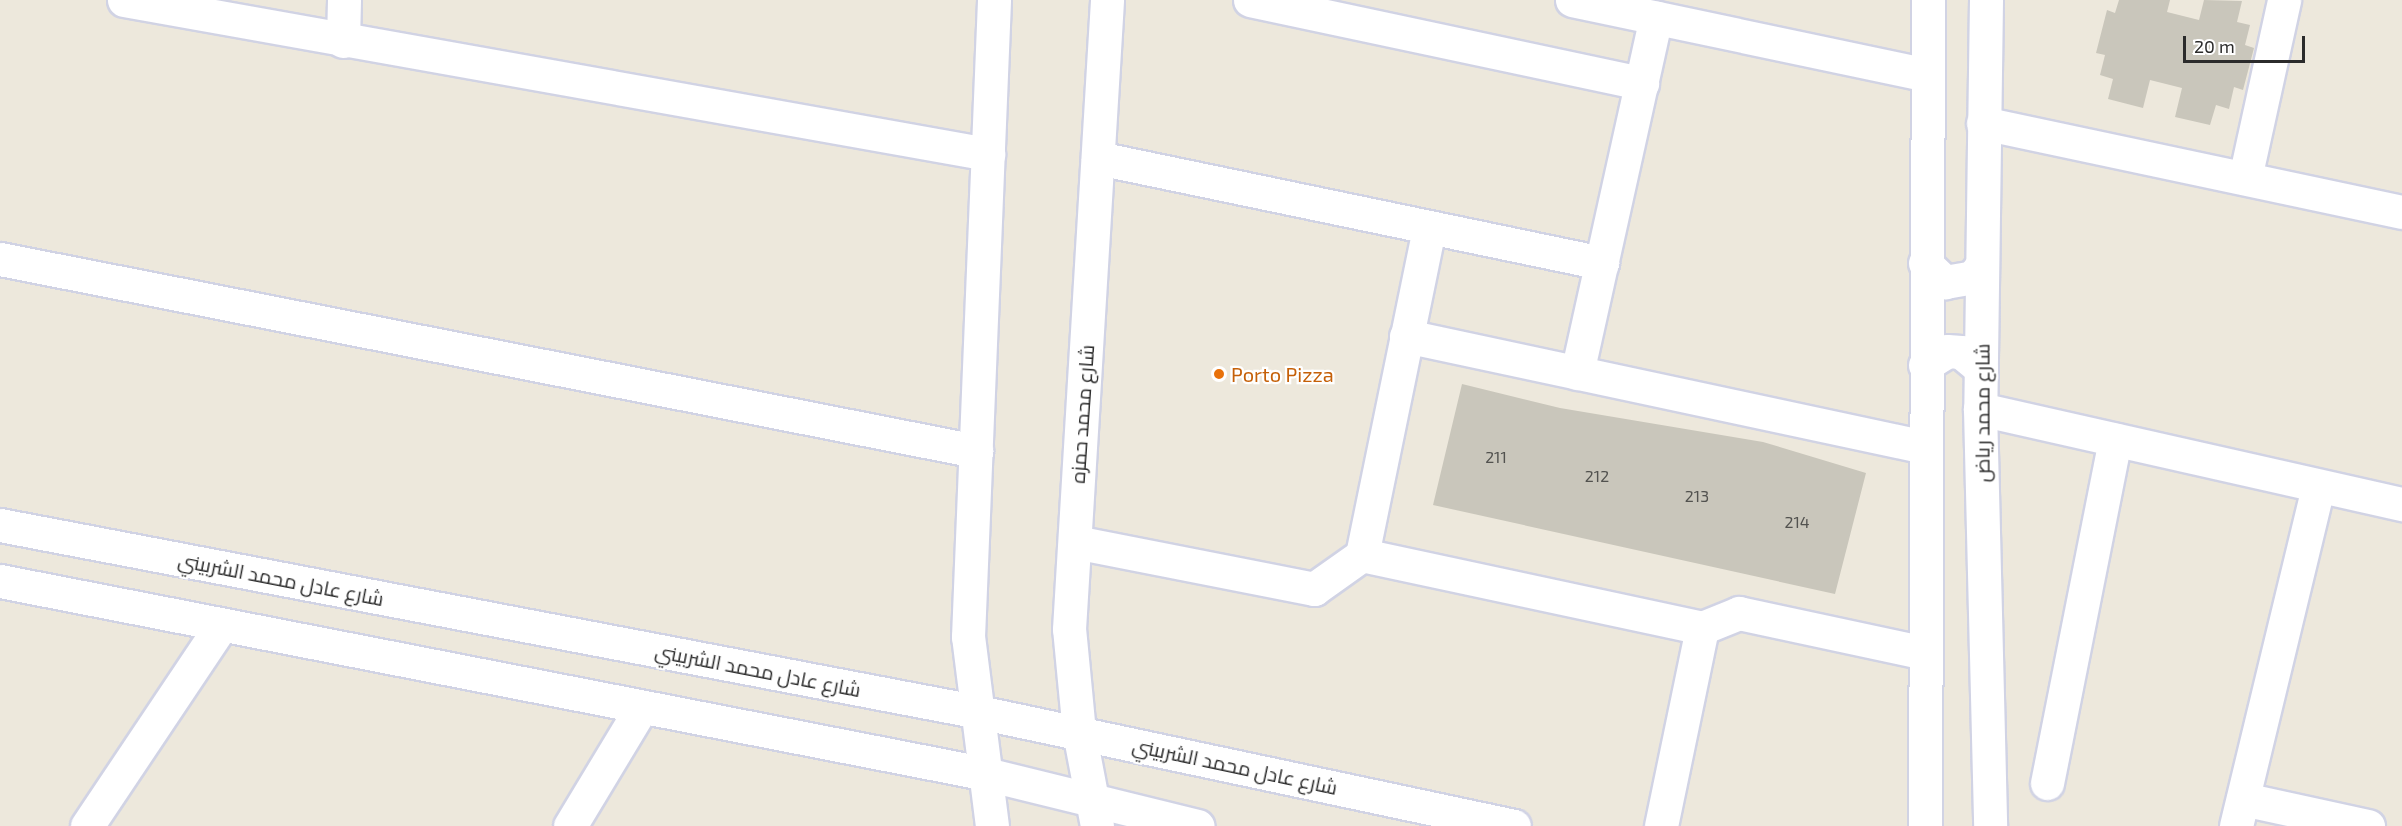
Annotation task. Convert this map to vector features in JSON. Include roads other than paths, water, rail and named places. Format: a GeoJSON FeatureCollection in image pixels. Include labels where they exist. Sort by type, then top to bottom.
{"type":"FeatureCollection","features":[{"type":"Feature","properties":{"kind":"street"},"geometry":{"type":"LineString","coordinates":[[124,0],[343,41],[988,154]]}},
{"type":"Feature","properties":{"kind":"street"},"geometry":{"type":"LineString","coordinates":[[343,41],[345,0]]}},
{"type":"Feature","properties":{"kind":"street"},"geometry":{"type":"LineString","coordinates":[[992,826],[974,711],[968,637],[994,0]]}},
{"type":"Feature","properties":{"kind":"street","name":"شارع محمد حمزه"},"geometry":{"type":"LineString","coordinates":[[1094,813],[1079,732],[1069,629],[1107,0]]}},
{"type":"Feature","properties":{"kind":"street"},"geometry":{"type":"LineString","coordinates":[[1250,0],[1335,9],[1642,83]]}},
{"type":"Feature","properties":{"kind":"street"},"geometry":{"type":"LineString","coordinates":[[1572,0],[1927,75]]}},
{"type":"Feature","properties":{"kind":"street"},"geometry":{"type":"LineString","coordinates":[[1925,826],[1925,263],[1928,0]]}},
{"type":"Feature","properties":{"kind":"street","name":"شارع محمد رياض"},"geometry":{"type":"LineString","coordinates":[[1986,0],[1980,409],[1990,826]]}},
{"type":"Feature","properties":{"kind":"street"},"geometry":{"type":"LineString","coordinates":[[2246,178],[2284,0]]}},
{"type":"Feature","properties":{"kind":"street"},"geometry":{"type":"LineString","coordinates":[[1577,373],[1656,18]]}},
{"type":"Feature","properties":{"kind":"street"},"geometry":{"type":"LineString","coordinates":[[1983,123],[2402,212]]}},
{"type":"Feature","properties":{"kind":"street"},"geometry":{"type":"LineString","coordinates":[[1098,158],[1602,263]]}},
{"type":"Feature","properties":{"kind":"street"},"geometry":{"type":"LineString","coordinates":[[1075,542],[1314,589],[1362,555],[1429,228]]}},
{"type":"Feature","properties":{"kind":"street"},"geometry":{"type":"LineString","coordinates":[[0,260],[976,451]]}},
{"type":"Feature","properties":{"kind":"street"},"geometry":{"type":"LineString","coordinates":[[1925,263],[1945,282],[1973,277],[1982,265]]}},
{"type":"Feature","properties":{"kind":"street"},"geometry":{"type":"LineString","coordinates":[[1406,336],[1925,447]]}},
{"type":"Feature","properties":{"kind":"street"},"geometry":{"type":"LineString","coordinates":[[1925,366],[1947,351],[1961,352],[1981,369]]}},
{"type":"Feature","properties":{"kind":"street"},"geometry":{"type":"LineString","coordinates":[[1980,409],[2402,504]]}},
{"type":"Feature","properties":{"kind":"street"},"geometry":{"type":"LineString","coordinates":[[2047,783],[2115,440]]}},
{"type":"Feature","properties":{"kind":"street"},"geometry":{"type":"LineString","coordinates":[[2318,486],[2240,812],[2368,826]]}},
{"type":"Feature","properties":{"kind":"street","name":"شارع عادل محمد الشربيني"},"geometry":{"type":"LineString","coordinates":[[0,525],[974,711],[1514,826]]}},
{"type":"Feature","properties":{"kind":"street"},"geometry":{"type":"LineString","coordinates":[[1362,555],[1702,628],[1739,613],[1925,653]]}},
{"type":"Feature","properties":{"kind":"street"},"geometry":{"type":"LineString","coordinates":[[0,581],[640,710],[982,773],[1094,813],[1198,826]]}},
{"type":"Feature","properties":{"kind":"street"},"geometry":{"type":"LineString","coordinates":[[87,826],[220,627]]}},
{"type":"Feature","properties":{"kind":"street"},"geometry":{"type":"LineString","coordinates":[[1661,826],[1702,628]]}},
{"type":"Feature","properties":{"kind":"street"},"geometry":{"type":"LineString","coordinates":[[570,826],[640,710]]}},
{"type":"Feature","properties":{"kind":"place","name":"Porto Pizza"},"geometry":{"type":"Point","coordinates":[1219,374]}}]}
